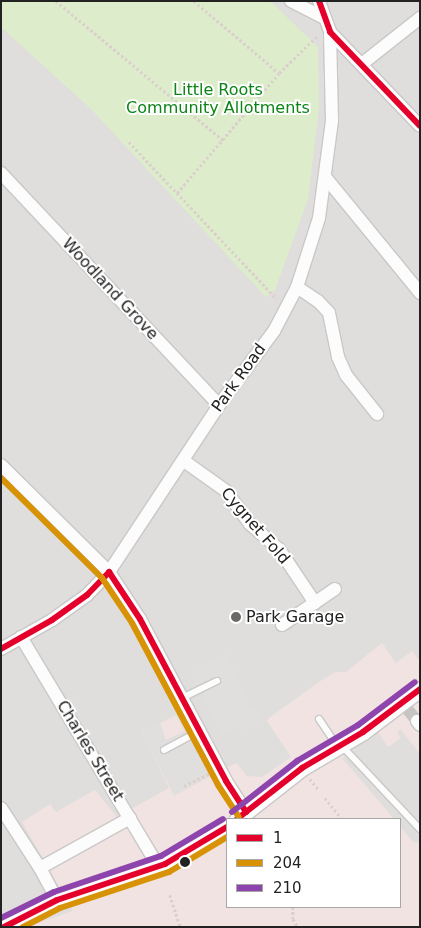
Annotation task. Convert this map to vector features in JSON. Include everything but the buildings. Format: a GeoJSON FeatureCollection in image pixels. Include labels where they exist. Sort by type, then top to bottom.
{"type":"FeatureCollection","features":[{"type":"Feature","properties":{"kind":"street"},"geometry":{"type":"LineString","coordinates":[[292,1],[327,25],[420,126]]}},
{"type":"Feature","properties":{"kind":"street","name":"Park Road"},"geometry":{"type":"LineString","coordinates":[[1,649],[52,620],[87,595],[109,572],[184,461],[219,404],[274,331],[296,287],[319,218],[326,178],[332,121],[327,25],[319,1]]}},
{"type":"Feature","properties":{"kind":"street"},"geometry":{"type":"LineString","coordinates":[[363,63],[420,18]]}},
{"type":"Feature","properties":{"kind":"street","name":"Woodland Grove"},"geometry":{"type":"LineString","coordinates":[[1,173],[219,404]]}},
{"type":"Feature","properties":{"kind":"street"},"geometry":{"type":"LineString","coordinates":[[326,178],[420,293]]}},
{"type":"Feature","properties":{"kind":"street"},"geometry":{"type":"LineString","coordinates":[[296,287],[318,301],[329,313],[338,358],[346,375],[377,414]]}},
{"type":"Feature","properties":{"kind":"street","name":"Cygnet Fold"},"geometry":{"type":"LineString","coordinates":[[184,461],[226,491],[250,524],[279,549],[315,602]]}},
{"type":"Feature","properties":{"kind":"street"},"geometry":{"type":"LineString","coordinates":[[4,472],[109,572],[140,619],[219,769],[241,816],[302,768],[341,747],[405,706],[420,689]]}},
{"type":"Feature","properties":{"kind":"street"},"geometry":{"type":"LineString","coordinates":[[282,625],[334,589]]}},
{"type":"Feature","properties":{"kind":"street","name":"Charles Street"},"geometry":{"type":"LineString","coordinates":[[21,637],[158,866]]}},
{"type":"Feature","properties":{"kind":"street"},"geometry":{"type":"LineString","coordinates":[[1,808],[40,868],[57,900]]}},
{"type":"Feature","properties":{"kind":"street"},"geometry":{"type":"LineString","coordinates":[[40,868],[130,818]]}},
{"type":"Feature","properties":{"kind":"street"},"geometry":{"type":"LineString","coordinates":[[3,927],[57,900],[158,866],[226,827]]}},
{"type":"Feature","properties":{"kind":"lane"},"geometry":{"type":"LineString","coordinates":[[182,698],[217,681]]}},
{"type":"Feature","properties":{"kind":"lane"},"geometry":{"type":"LineString","coordinates":[[319,720],[341,747],[420,829]]}},
{"type":"Feature","properties":{"kind":"lane"},"geometry":{"type":"LineString","coordinates":[[164,750],[199,730]]}},
{"type":"Feature","properties":{"kind":"path"},"geometry":{"type":"LineString","coordinates":[[56,1],[224,141]]}},
{"type":"Feature","properties":{"kind":"path"},"geometry":{"type":"LineString","coordinates":[[194,1],[280,73]]}},
{"type":"Feature","properties":{"kind":"path"},"geometry":{"type":"LineString","coordinates":[[177,193],[224,141],[280,73],[327,25]]}},
{"type":"Feature","properties":{"kind":"path"},"geometry":{"type":"LineString","coordinates":[[129,142],[285,307]]}},
{"type":"Feature","properties":{"kind":"path"},"geometry":{"type":"LineString","coordinates":[[184,786],[219,769]]}},
{"type":"Feature","properties":{"kind":"path"},"geometry":{"type":"LineString","coordinates":[[325,798],[341,818]]}},
{"type":"Feature","properties":{"kind":"path"},"geometry":{"type":"LineString","coordinates":[[170,895],[180,926]]}},
{"type":"Feature","properties":{"kind":"path"},"geometry":{"type":"LineString","coordinates":[[293,908],[293,919],[298,927]]}},
{"type":"Feature","properties":{"kind":"shaded area"},"geometry":{"type":"Polygon","coordinates":[[[1,1],[420,1],[420,927],[1,927],[1,1]]]}},
{"type":"Feature","properties":{"kind":"shaded area"},"geometry":{"type":"Polygon","coordinates":[[[382,643],[396,663],[412,651],[420,661],[420,754],[401,730],[397,732],[401,738],[388,747],[377,731],[342,758],[393,818],[226,818],[226,908],[401,908],[401,827],[412,841],[420,844],[420,927],[26,927],[73,911],[22,822],[50,804],[56,812],[95,790],[117,817],[169,788],[142,732],[176,715],[209,777],[236,763],[247,776],[262,777],[291,757],[267,721],[269,718],[335,672],[346,672],[382,643]]]}},
{"type":"Feature","properties":{"kind":"shaded area"},"geometry":{"type":"Polygon","coordinates":[[[226,653],[249,707],[262,715],[255,725],[242,731],[239,726],[222,735],[202,695],[212,690],[207,680],[197,685],[191,674],[226,653]]]}},
{"type":"Feature","properties":{"kind":"shaded area"},"geometry":{"type":"Polygon","coordinates":[[[160,722],[166,740],[185,731],[209,777],[174,796],[142,732],[160,722]]]}},
{"type":"Feature","properties":{"kind":"green space","name":"Little Roots Community Allotments"},"geometry":{"type":"Polygon","coordinates":[[[1,1],[270,1],[318,47],[319,107],[308,199],[275,290],[266,297],[91,109],[1,27],[1,1]]]}},
{"type":"Feature","properties":{"kind":"tunnel"},"geometry":{"type":"LineString","coordinates":[[407,709],[417,721]]}},
{"type":"Feature","properties":{"kind":"transit line","name":"1"},"geometry":{"type":"LineString","coordinates":[[319,1],[330,32],[420,126]]}},
{"type":"Feature","properties":{"kind":"transit line","name":"204"},"geometry":{"type":"LineString","coordinates":[[1,478],[102,578],[132,623],[218,785],[239,817]]}},
{"type":"Feature","properties":{"kind":"transit line","name":"1"},"geometry":{"type":"LineString","coordinates":[[109,572],[140,619],[226,781],[246,812]]}},
{"type":"Feature","properties":{"kind":"transit line","name":"1"},"geometry":{"type":"LineString","coordinates":[[1,649],[52,620],[87,595],[109,572]]}},
{"type":"Feature","properties":{"kind":"transit line","name":"210"},"geometry":{"type":"LineString","coordinates":[[232,812],[297,761],[358,725],[415,682]]}},
{"type":"Feature","properties":{"kind":"transit line","name":"1"},"geometry":{"type":"LineString","coordinates":[[238,818],[302,768],[363,732],[420,689]]}},
{"type":"Feature","properties":{"kind":"transit line","name":"210"},"geometry":{"type":"LineString","coordinates":[[1,918],[54,892],[161,856],[223,819]]}},
{"type":"Feature","properties":{"kind":"transit line","name":"1"},"geometry":{"type":"LineString","coordinates":[[4,927],[57,900],[165,864],[226,828]]}},
{"type":"Feature","properties":{"kind":"transit line","name":"204"},"geometry":{"type":"LineString","coordinates":[[23,927],[60,908],[169,872],[226,838]]}},
{"type":"Feature","properties":{"kind":"place","name":"Park Garage"},"geometry":{"type":"Point","coordinates":[236,617]}}]}
